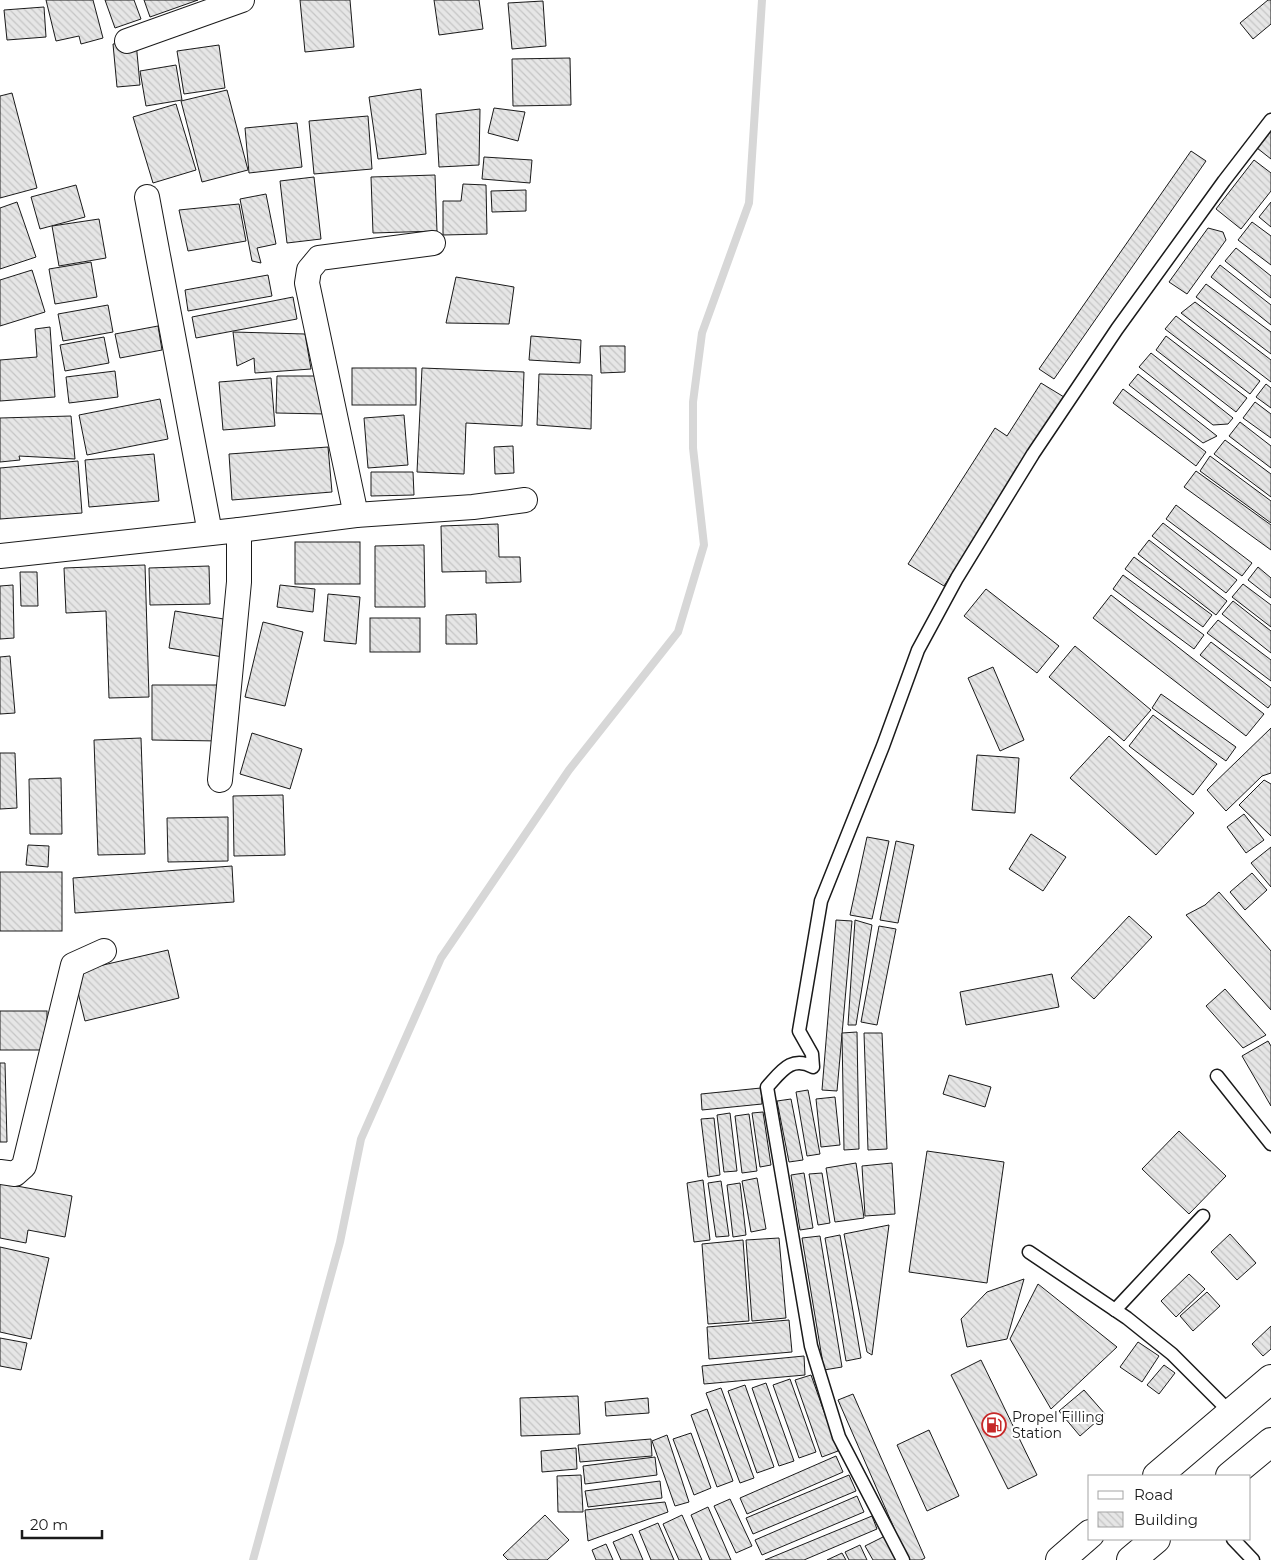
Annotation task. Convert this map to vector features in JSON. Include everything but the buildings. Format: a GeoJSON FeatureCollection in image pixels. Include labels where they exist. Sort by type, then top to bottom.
{"type":"FeatureCollection","features":[{"type":"Feature","properties":{"kind":"highway"},"geometry":{"type":"LineString","coordinates":[[1159,1475],[1271,1379]]}},
{"type":"Feature","properties":{"kind":"highway"},"geometry":{"type":"LineString","coordinates":[[1231,1475],[1271,1442]]}},
{"type":"Feature","properties":{"kind":"highway"},"geometry":{"type":"LineString","coordinates":[[1060,1560],[1088,1536]]}},
{"type":"Feature","properties":{"kind":"highway"},"geometry":{"type":"LineString","coordinates":[[1131,1560],[1155,1540]]}},
{"type":"Feature","properties":{"kind":"street"},"geometry":{"type":"LineString","coordinates":[[128,41],[242,0]]}},
{"type":"Feature","properties":{"kind":"street"},"geometry":{"type":"LineString","coordinates":[[147,197],[210,533]]}},
{"type":"Feature","properties":{"kind":"street"},"geometry":{"type":"LineString","coordinates":[[356,515],[307,282],[309,270],[319,258],[433,243]]}},
{"type":"Feature","properties":{"kind":"street"},"geometry":{"type":"LineString","coordinates":[[0,556],[239,530],[356,515],[525,500]]}},
{"type":"Feature","properties":{"kind":"street"},"geometry":{"type":"LineString","coordinates":[[220,780],[238,582],[239,530]]}},
{"type":"Feature","properties":{"kind":"street"},"geometry":{"type":"LineString","coordinates":[[0,1172],[15,1174],[24,1166],[73,965],[104,951]]}},
{"type":"Feature","properties":{"kind":"lane"},"geometry":{"type":"LineString","coordinates":[[903,1560],[838,1437],[811,1346],[767,1087],[787,1066],[796,1062],[805,1063],[813,1068],[812,1054],[799,1031],[821,901],[883,746],[918,650],[957,578],[1038,446],[1123,321],[1224,181],[1271,120]]}},
{"type":"Feature","properties":{"kind":"lane"},"geometry":{"type":"LineString","coordinates":[[1217,1076],[1271,1144]]}},
{"type":"Feature","properties":{"kind":"lane"},"geometry":{"type":"LineString","coordinates":[[1115,1310],[1204,1216]]}},
{"type":"Feature","properties":{"kind":"lane"},"geometry":{"type":"LineString","coordinates":[[1029,1252],[1115,1310],[1172,1354],[1231,1413]]}},
{"type":"Feature","properties":{"kind":"lane"},"geometry":{"type":"LineString","coordinates":[[1234,1540],[1253,1560]]}},
{"type":"Feature","properties":{"kind":"waterway"},"geometry":{"type":"LineString","coordinates":[[253,1560],[340,1242],[361,1139],[441,958],[569,770],[678,632],[704,545],[693,448],[693,402],[702,333],[749,203],[762,0]]}},
{"type":"Feature","properties":{"kind":"place","name":"Propel Filling Station"},"geometry":{"type":"Point","coordinates":[994,1425]}}]}
